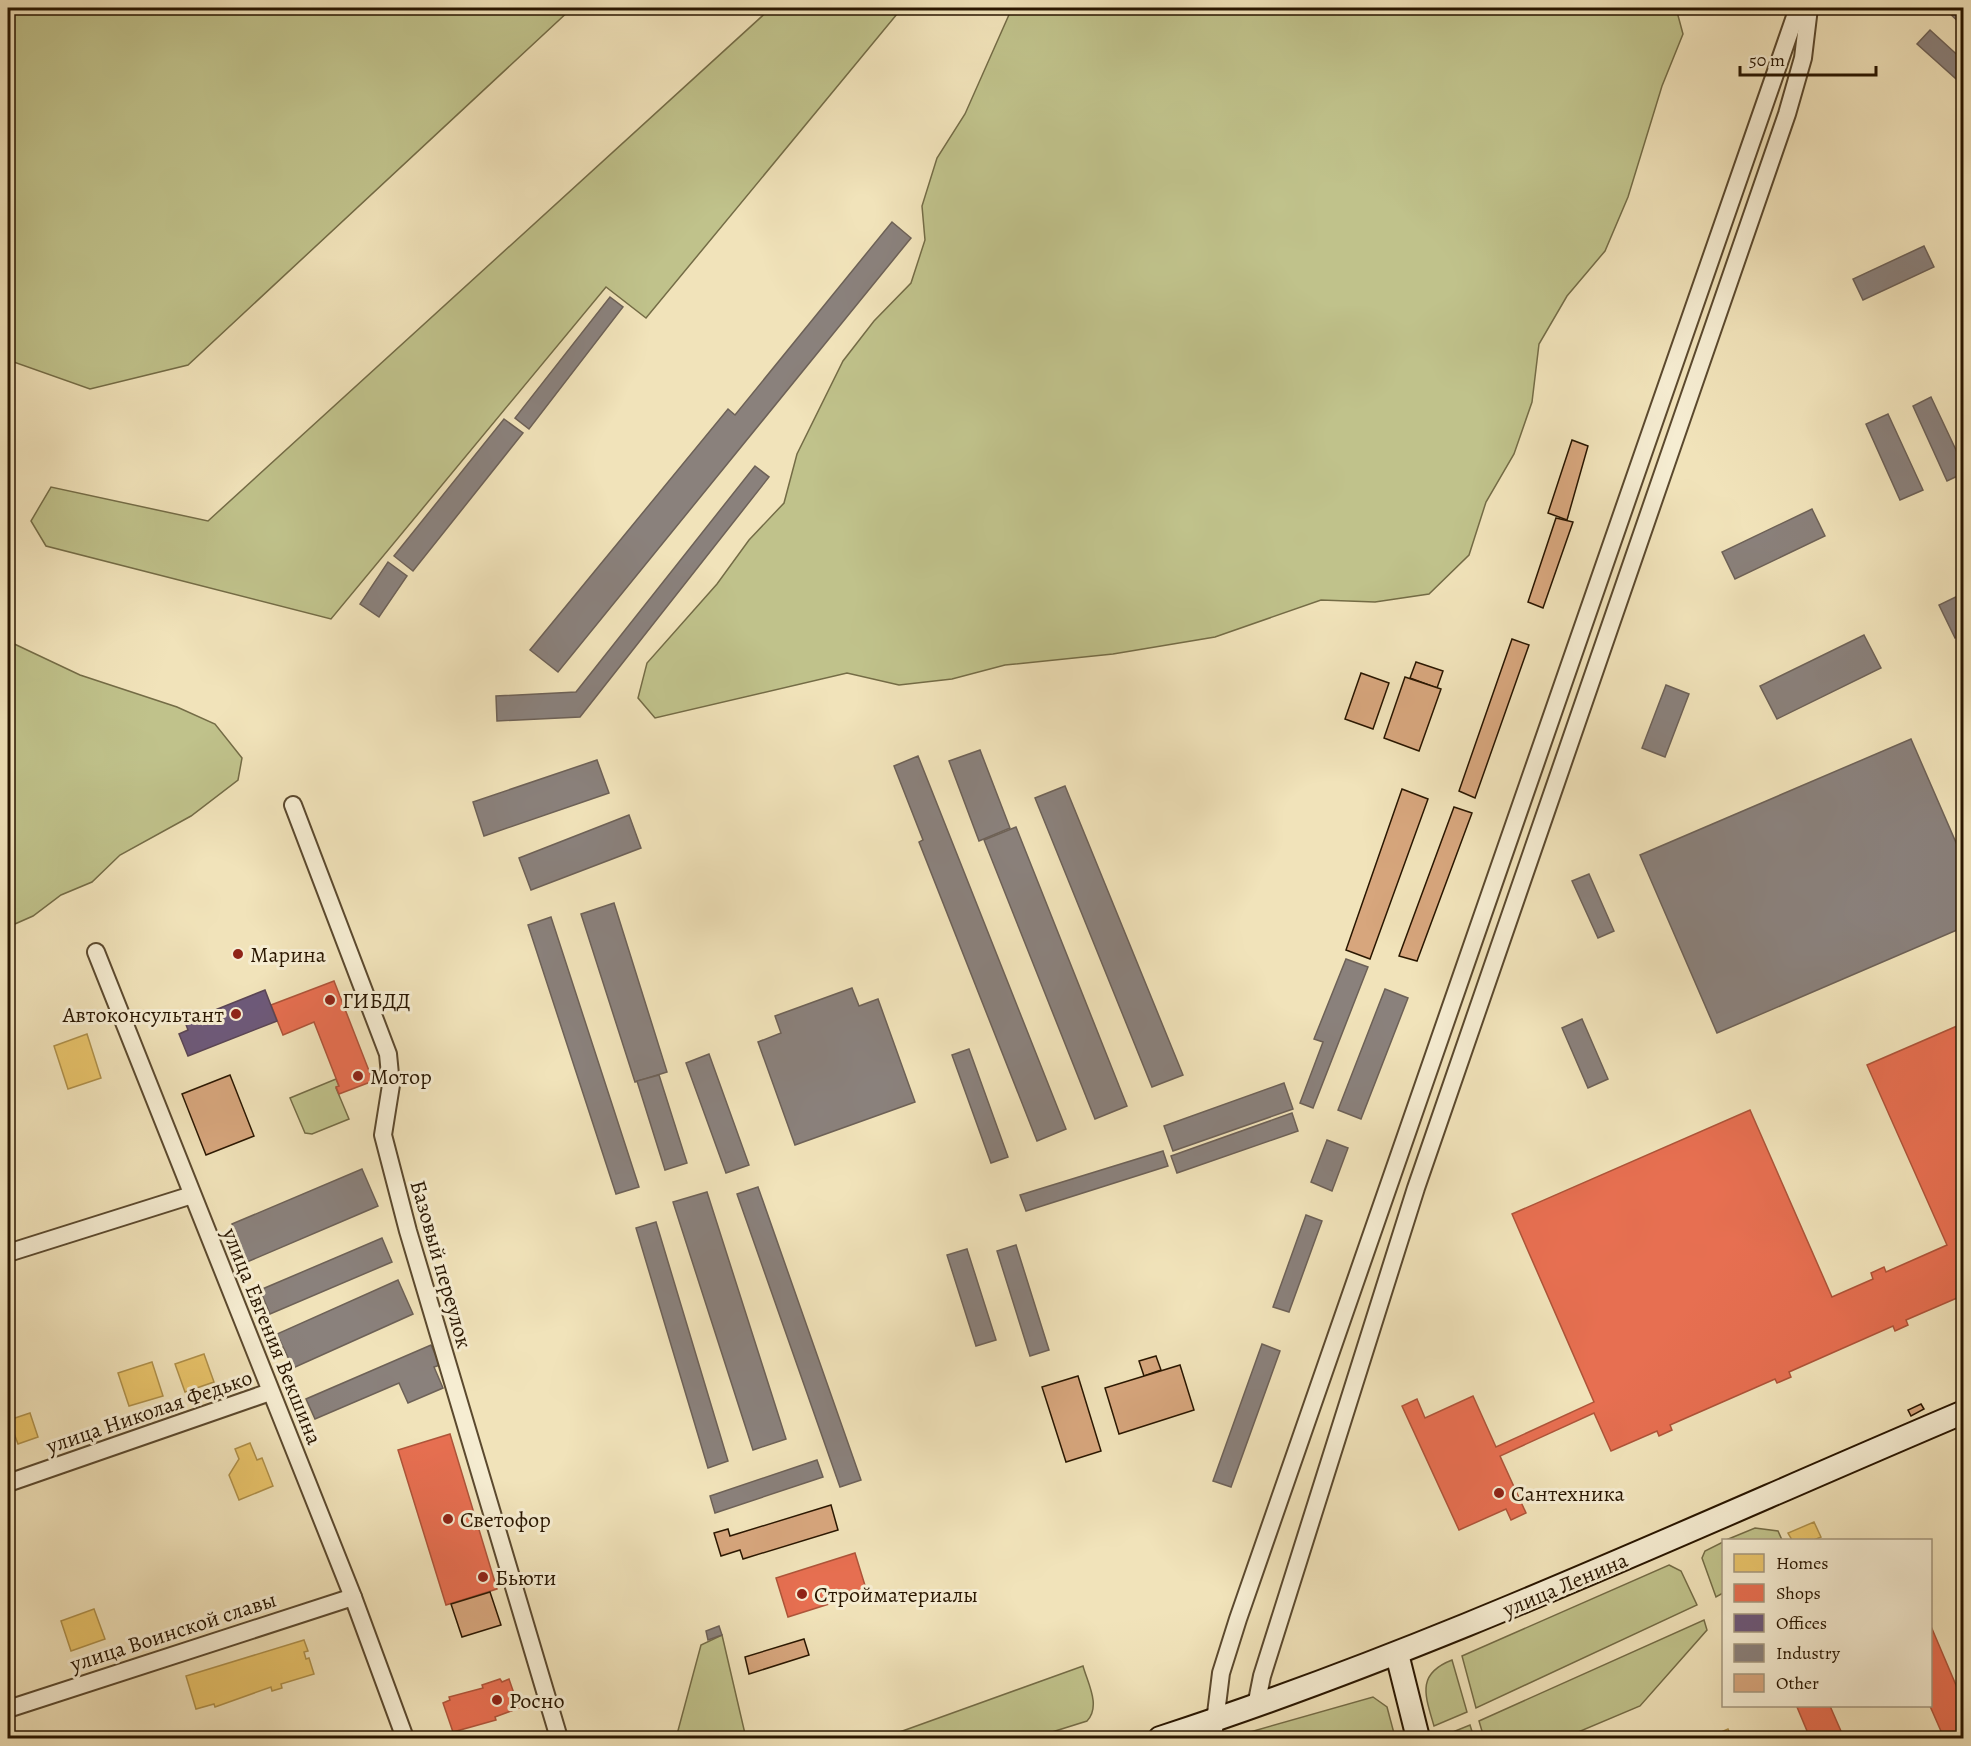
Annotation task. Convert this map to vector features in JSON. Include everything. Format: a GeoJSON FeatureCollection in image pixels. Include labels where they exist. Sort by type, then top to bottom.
{"type":"FeatureCollection","features":[{"type":"Feature","properties":{"kind":"main road","name":"улица Ленина"},"geometry":{"type":"LineString","coordinates":[[1160,1738],[1213,1730],[1256,1706],[1397,1654],[1616,1563],[1964,1412]]}},
{"type":"Feature","properties":{"kind":"main road"},"geometry":{"type":"LineString","coordinates":[[1397,1654],[1418,1738]]}},
{"type":"Feature","properties":{"kind":"street"},"geometry":{"type":"LineString","coordinates":[[1213,1730],[1221,1673],[1238,1619],[1798,8]]}},
{"type":"Feature","properties":{"kind":"street"},"geometry":{"type":"LineString","coordinates":[[1256,1706],[1262,1676],[1416,1188],[1787,114],[1803,58],[1809,8]]}},
{"type":"Feature","properties":{"kind":"street","name":"Базовый переулок"},"geometry":{"type":"LineString","coordinates":[[293,806],[388,1054],[391,1085],[383,1135],[408,1231],[559,1738]]}},
{"type":"Feature","properties":{"kind":"street","name":"улица Евгения Векшина"},"geometry":{"type":"LineString","coordinates":[[96,952],[353,1597],[405,1738]]}},
{"type":"Feature","properties":{"kind":"street"},"geometry":{"type":"LineString","coordinates":[[8,1253],[192,1195]]}},
{"type":"Feature","properties":{"kind":"street","name":"улица Николая Федько"},"geometry":{"type":"LineString","coordinates":[[8,1483],[270,1392]]}},
{"type":"Feature","properties":{"kind":"street","name":"улица Воинской славы"},"geometry":{"type":"LineString","coordinates":[[8,1709],[353,1597]]}},
{"type":"Feature","properties":{"kind":"green space"},"geometry":{"type":"Polygon","coordinates":[[[8,8],[572,8],[188,365],[90,389],[8,360],[8,8]]]}},
{"type":"Feature","properties":{"kind":"green space"},"geometry":{"type":"Polygon","coordinates":[[[771,8],[902,8],[646,318],[606,287],[331,619],[46,546],[31,521],[51,487],[208,521],[771,8]]]}},
{"type":"Feature","properties":{"kind":"green space"},"geometry":{"type":"Polygon","coordinates":[[[1012,8],[1676,8],[1683,34],[1662,86],[1628,197],[1605,251],[1567,296],[1539,344],[1532,402],[1514,454],[1486,502],[1469,555],[1429,594],[1375,602],[1321,600],[1215,637],[1113,654],[1005,665],[952,679],[899,685],[847,673],[655,718],[638,698],[647,663],[717,584],[749,540],[784,503],[797,454],[843,361],[874,321],[911,283],[925,240],[922,206],[937,158],[965,114],[1012,8]]]}},
{"type":"Feature","properties":{"kind":"green space"},"geometry":{"type":"Polygon","coordinates":[[[8,641],[80,675],[177,707],[215,724],[242,758],[238,780],[191,816],[120,855],[92,882],[61,895],[33,916],[8,927],[8,641]]]}},
{"type":"Feature","properties":{"kind":"green space"},"geometry":{"type":"Polygon","coordinates":[[[336,1079],[339,1086],[336,1088],[349,1119],[312,1134],[305,1133],[290,1098],[336,1079]]]}},
{"type":"Feature","properties":{"kind":"green space"},"geometry":{"type":"Polygon","coordinates":[[[1755,1528],[1778,1531],[1782,1539],[1728,1539],[1755,1528]]]}},
{"type":"Feature","properties":{"kind":"green space"},"geometry":{"type":"Polygon","coordinates":[[[1722,1542],[1722,1594],[1716,1597],[1702,1558],[1705,1551],[1722,1542]]]}},
{"type":"Feature","properties":{"kind":"green space"},"geometry":{"type":"Polygon","coordinates":[[[1669,1565],[1681,1571],[1697,1605],[1476,1708],[1462,1656],[1669,1565]]]}},
{"type":"Feature","properties":{"kind":"green space"},"geometry":{"type":"Polygon","coordinates":[[[1704,1620],[1707,1630],[1640,1706],[1564,1738],[1484,1738],[1479,1721],[1704,1620]]]}},
{"type":"Feature","properties":{"kind":"green space"},"geometry":{"type":"Polygon","coordinates":[[[722,1635],[746,1738],[676,1738],[701,1645],[722,1635]]]}},
{"type":"Feature","properties":{"kind":"green space"},"geometry":{"type":"Polygon","coordinates":[[[1452,1660],[1467,1712],[1434,1726],[1426,1695],[1428,1679],[1433,1672],[1452,1660]]]}},
{"type":"Feature","properties":{"kind":"green space"},"geometry":{"type":"Polygon","coordinates":[[[1083,1666],[1093,1702],[1093,1709],[1087,1721],[1033,1738],[883,1738],[1083,1666]]]}},
{"type":"Feature","properties":{"kind":"green space"},"geometry":{"type":"Polygon","coordinates":[[[1373,1697],[1387,1707],[1395,1737],[1229,1738],[1373,1697]]]}},
{"type":"Feature","properties":{"kind":"green space"},"geometry":{"type":"Polygon","coordinates":[[[1470,1725],[1474,1738],[1438,1738],[1470,1725]]]}},
{"type":"Feature","properties":{"kind":"building: Homes"},"geometry":{"type":"Polygon","coordinates":[[[87,1034],[101,1078],[68,1089],[54,1046],[87,1034]]]}},
{"type":"Feature","properties":{"kind":"building: Homes"},"geometry":{"type":"Polygon","coordinates":[[[204,1354],[214,1382],[185,1392],[175,1364],[204,1354]]]}},
{"type":"Feature","properties":{"kind":"building: Homes"},"geometry":{"type":"Polygon","coordinates":[[[152,1362],[163,1396],[129,1406],[118,1373],[152,1362]]]}},
{"type":"Feature","properties":{"kind":"building: Homes"},"geometry":{"type":"Polygon","coordinates":[[[30,1413],[38,1437],[18,1444],[9,1420],[30,1413]]]}},
{"type":"Feature","properties":{"kind":"building: Homes"},"geometry":{"type":"Polygon","coordinates":[[[250,1443],[257,1460],[262,1458],[273,1486],[239,1500],[229,1475],[239,1459],[235,1449],[250,1443]]]}},
{"type":"Feature","properties":{"kind":"building: Homes"},"geometry":{"type":"Polygon","coordinates":[[[1814,1522],[1821,1537],[1791,1539],[1788,1533],[1814,1522]]]}},
{"type":"Feature","properties":{"kind":"building: Homes"},"geometry":{"type":"Polygon","coordinates":[[[94,1609],[105,1639],[71,1651],[61,1621],[94,1609]]]}},
{"type":"Feature","properties":{"kind":"building: Homes"},"geometry":{"type":"Polygon","coordinates":[[[304,1640],[308,1651],[304,1652],[306,1659],[309,1658],[314,1674],[281,1684],[282,1688],[272,1691],[271,1687],[215,1707],[214,1704],[196,1709],[186,1676],[304,1640]]]}},
{"type":"Feature","properties":{"kind":"building: Homes"},"geometry":{"type":"Polygon","coordinates":[[[1728,1729],[1732,1738],[1708,1738],[1728,1729]]]}},
{"type":"Feature","properties":{"kind":"building: Shops"},"geometry":{"type":"Polygon","coordinates":[[[334,981],[373,1081],[339,1094],[336,1087],[339,1086],[314,1022],[283,1035],[271,1005],[334,981]]]}},
{"type":"Feature","properties":{"kind":"building: Shops"},"geometry":{"type":"Polygon","coordinates":[[[1964,1023],[1964,1295],[1906,1320],[1908,1325],[1895,1331],[1893,1326],[1789,1372],[1791,1377],[1777,1383],[1775,1379],[1670,1425],[1672,1430],[1659,1436],[1657,1431],[1611,1451],[1594,1413],[1500,1456],[1526,1513],[1511,1520],[1506,1509],[1459,1530],[1402,1406],[1417,1399],[1425,1418],[1473,1396],[1496,1447],[1594,1402],[1512,1214],[1750,1110],[1832,1297],[1873,1279],[1871,1273],[1884,1267],[1886,1272],[1947,1245],[1867,1065],[1964,1023]]]}},
{"type":"Feature","properties":{"kind":"building: Shops","name":"Светофор"},"geometry":{"type":"Polygon","coordinates":[[[450,1434],[497,1589],[446,1605],[398,1450],[450,1434]]]}},
{"type":"Feature","properties":{"kind":"building: Shops"},"geometry":{"type":"Polygon","coordinates":[[[855,1553],[867,1592],[788,1617],[776,1578],[855,1553]]]}},
{"type":"Feature","properties":{"kind":"building: Shops"},"geometry":{"type":"Polygon","coordinates":[[[1932,1629],[1964,1704],[1964,1738],[1944,1738],[1930,1707],[1932,1629]]]}},
{"type":"Feature","properties":{"kind":"building: Shops"},"geometry":{"type":"Polygon","coordinates":[[[500,1679],[502,1682],[509,1679],[519,1708],[495,1717],[496,1720],[453,1732],[443,1703],[450,1700],[449,1697],[483,1688],[482,1685],[500,1679]]]}},
{"type":"Feature","properties":{"kind":"building: Shops"},"geometry":{"type":"Polygon","coordinates":[[[1797,1707],[1830,1707],[1844,1738],[1810,1738],[1797,1707]]]}},
{"type":"Feature","properties":{"kind":"building: Offices"},"geometry":{"type":"Polygon","coordinates":[[[265,990],[277,1021],[188,1056],[179,1034],[188,1030],[185,1022],[265,990]]]}},
{"type":"Feature","properties":{"kind":"building: Industry"},"geometry":{"type":"Polygon","coordinates":[[[1944,8],[1964,8],[1964,27],[1944,8]]]}},
{"type":"Feature","properties":{"kind":"building: Industry"},"geometry":{"type":"Polygon","coordinates":[[[1930,30],[1964,61],[1964,86],[1917,44],[1930,30]]]}},
{"type":"Feature","properties":{"kind":"building: Industry"},"geometry":{"type":"Polygon","coordinates":[[[892,222],[911,238],[558,672],[530,650],[728,409],[735,415],[892,222]]]}},
{"type":"Feature","properties":{"kind":"building: Industry"},"geometry":{"type":"Polygon","coordinates":[[[1924,246],[1934,267],[1863,300],[1853,279],[1924,246]]]}},
{"type":"Feature","properties":{"kind":"building: Industry"},"geometry":{"type":"Polygon","coordinates":[[[610,297],[623,307],[529,429],[515,418],[610,297]]]}},
{"type":"Feature","properties":{"kind":"building: Industry"},"geometry":{"type":"Polygon","coordinates":[[[1931,397],[1964,467],[1964,473],[1947,481],[1913,406],[1931,397]]]}},
{"type":"Feature","properties":{"kind":"building: Industry"},"geometry":{"type":"Polygon","coordinates":[[[1888,414],[1923,490],[1900,500],[1866,424],[1888,414]]]}},
{"type":"Feature","properties":{"kind":"building: Industry"},"geometry":{"type":"Polygon","coordinates":[[[504,419],[523,433],[413,571],[394,556],[504,419]]]}},
{"type":"Feature","properties":{"kind":"building: Industry"},"geometry":{"type":"Polygon","coordinates":[[[755,466],[769,477],[580,717],[497,721],[496,696],[576,692],[755,466]]]}},
{"type":"Feature","properties":{"kind":"building: Industry"},"geometry":{"type":"Polygon","coordinates":[[[1812,509],[1825,536],[1735,579],[1722,552],[1812,509]]]}},
{"type":"Feature","properties":{"kind":"building: Industry"},"geometry":{"type":"Polygon","coordinates":[[[388,562],[407,576],[379,617],[360,604],[388,562]]]}},
{"type":"Feature","properties":{"kind":"building: Industry"},"geometry":{"type":"Polygon","coordinates":[[[1964,593],[1964,633],[1955,638],[1939,605],[1964,593]]]}},
{"type":"Feature","properties":{"kind":"building: Industry"},"geometry":{"type":"Polygon","coordinates":[[[1864,635],[1881,668],[1777,719],[1760,686],[1864,635]]]}},
{"type":"Feature","properties":{"kind":"building: Industry"},"geometry":{"type":"Polygon","coordinates":[[[1666,685],[1689,694],[1665,757],[1642,748],[1666,685]]]}},
{"type":"Feature","properties":{"kind":"building: Industry"},"geometry":{"type":"Polygon","coordinates":[[[1911,739],[1964,861],[1964,927],[1717,1033],[1640,855],[1911,739]]]}},
{"type":"Feature","properties":{"kind":"building: Industry"},"geometry":{"type":"Polygon","coordinates":[[[980,750],[1010,828],[979,841],[949,761],[980,750]]]}},
{"type":"Feature","properties":{"kind":"building: Industry"},"geometry":{"type":"Polygon","coordinates":[[[918,756],[1066,1129],[1037,1141],[919,842],[923,840],[894,766],[918,756]]]}},
{"type":"Feature","properties":{"kind":"building: Industry"},"geometry":{"type":"Polygon","coordinates":[[[597,760],[609,793],[484,836],[473,802],[597,760]]]}},
{"type":"Feature","properties":{"kind":"building: Industry"},"geometry":{"type":"Polygon","coordinates":[[[1065,786],[1183,1075],[1152,1087],[1035,798],[1065,786]]]}},
{"type":"Feature","properties":{"kind":"building: Industry"},"geometry":{"type":"Polygon","coordinates":[[[629,815],[641,848],[531,890],[519,858],[629,815]]]}},
{"type":"Feature","properties":{"kind":"building: Industry"},"geometry":{"type":"Polygon","coordinates":[[[1016,827],[1127,1106],[1095,1119],[984,840],[1016,827]]]}},
{"type":"Feature","properties":{"kind":"building: Industry"},"geometry":{"type":"Polygon","coordinates":[[[1589,874],[1614,931],[1598,938],[1572,881],[1589,874]]]}},
{"type":"Feature","properties":{"kind":"building: Industry"},"geometry":{"type":"Polygon","coordinates":[[[614,903],[667,1072],[635,1082],[581,914],[614,903]]]}},
{"type":"Feature","properties":{"kind":"building: Industry"},"geometry":{"type":"Polygon","coordinates":[[[551,917],[639,1187],[616,1194],[528,925],[551,917]]]}},
{"type":"Feature","properties":{"kind":"building: Industry"},"geometry":{"type":"Polygon","coordinates":[[[1346,959],[1368,967],[1313,1108],[1300,1103],[1323,1042],[1314,1039],[1346,959]]]}},
{"type":"Feature","properties":{"kind":"building: Industry"},"geometry":{"type":"Polygon","coordinates":[[[852,988],[859,1006],[878,999],[915,1102],[795,1145],[758,1042],[781,1033],[775,1016],[852,988]]]}},
{"type":"Feature","properties":{"kind":"building: Industry"},"geometry":{"type":"Polygon","coordinates":[[[1385,989],[1408,998],[1361,1119],[1338,1110],[1385,989]]]}},
{"type":"Feature","properties":{"kind":"building: Industry"},"geometry":{"type":"Polygon","coordinates":[[[1582,1019],[1608,1079],[1588,1088],[1562,1028],[1582,1019]]]}},
{"type":"Feature","properties":{"kind":"building: Industry"},"geometry":{"type":"Polygon","coordinates":[[[969,1049],[1008,1157],[991,1163],[952,1055],[969,1049]]]}},
{"type":"Feature","properties":{"kind":"building: Industry"},"geometry":{"type":"Polygon","coordinates":[[[709,1054],[749,1165],[726,1173],[686,1063],[709,1054]]]}},
{"type":"Feature","properties":{"kind":"building: Industry"},"geometry":{"type":"Polygon","coordinates":[[[659,1075],[687,1163],[665,1170],[637,1081],[659,1075]]]}},
{"type":"Feature","properties":{"kind":"building: Industry"},"geometry":{"type":"Polygon","coordinates":[[[1284,1083],[1293,1109],[1173,1151],[1164,1126],[1284,1083]]]}},
{"type":"Feature","properties":{"kind":"building: Industry"},"geometry":{"type":"Polygon","coordinates":[[[1292,1113],[1298,1131],[1177,1173],[1171,1156],[1292,1113]]]}},
{"type":"Feature","properties":{"kind":"building: Industry"},"geometry":{"type":"Polygon","coordinates":[[[1327,1140],[1348,1148],[1332,1191],[1311,1182],[1327,1140]]]}},
{"type":"Feature","properties":{"kind":"building: Industry"},"geometry":{"type":"Polygon","coordinates":[[[1163,1151],[1168,1166],[1026,1211],[1020,1195],[1163,1151]]]}},
{"type":"Feature","properties":{"kind":"building: Industry"},"geometry":{"type":"Polygon","coordinates":[[[362,1169],[378,1206],[247,1262],[232,1224],[362,1169]]]}},
{"type":"Feature","properties":{"kind":"building: Industry"},"geometry":{"type":"Polygon","coordinates":[[[758,1187],[861,1480],[840,1487],[737,1194],[758,1187]]]}},
{"type":"Feature","properties":{"kind":"building: Industry"},"geometry":{"type":"Polygon","coordinates":[[[707,1192],[786,1439],[753,1450],[673,1202],[707,1192]]]}},
{"type":"Feature","properties":{"kind":"building: Industry"},"geometry":{"type":"Polygon","coordinates":[[[1306,1215],[1322,1221],[1289,1312],[1273,1307],[1306,1215]]]}},
{"type":"Feature","properties":{"kind":"building: Industry"},"geometry":{"type":"Polygon","coordinates":[[[656,1222],[728,1461],[708,1468],[636,1228],[656,1222]]]}},
{"type":"Feature","properties":{"kind":"building: Industry"},"geometry":{"type":"Polygon","coordinates":[[[382,1238],[392,1262],[270,1314],[260,1290],[382,1238]]]}},
{"type":"Feature","properties":{"kind":"building: Industry"},"geometry":{"type":"Polygon","coordinates":[[[1016,1245],[1049,1350],[1030,1356],[997,1251],[1016,1245]]]}},
{"type":"Feature","properties":{"kind":"building: Industry"},"geometry":{"type":"Polygon","coordinates":[[[967,1249],[996,1340],[976,1346],[947,1255],[967,1249]]]}},
{"type":"Feature","properties":{"kind":"building: Industry"},"geometry":{"type":"Polygon","coordinates":[[[398,1280],[413,1314],[293,1368],[277,1334],[398,1280]]]}},
{"type":"Feature","properties":{"kind":"building: Industry"},"geometry":{"type":"Polygon","coordinates":[[[1262,1344],[1280,1351],[1231,1487],[1213,1481],[1262,1344]]]}},
{"type":"Feature","properties":{"kind":"building: Industry"},"geometry":{"type":"Polygon","coordinates":[[[431,1345],[440,1365],[434,1367],[443,1388],[408,1403],[399,1383],[315,1419],[306,1399],[431,1345]]]}},
{"type":"Feature","properties":{"kind":"building: Industry"},"geometry":{"type":"Polygon","coordinates":[[[817,1460],[823,1477],[715,1513],[710,1496],[817,1460]]]}},
{"type":"Feature","properties":{"kind":"building: Industry"},"geometry":{"type":"Polygon","coordinates":[[[719,1626],[722,1635],[708,1640],[706,1631],[719,1626]]]}},
{"type":"Feature","properties":{"kind":"building: Other"},"geometry":{"type":"Polygon","coordinates":[[[1572,440],[1588,446],[1567,520],[1548,513],[1572,440]]]}},
{"type":"Feature","properties":{"kind":"building: Other"},"geometry":{"type":"Polygon","coordinates":[[[1556,518],[1573,522],[1543,608],[1528,602],[1556,518]]]}},
{"type":"Feature","properties":{"kind":"building: Other"},"geometry":{"type":"Polygon","coordinates":[[[1512,639],[1529,645],[1475,798],[1459,791],[1512,639]]]}},
{"type":"Feature","properties":{"kind":"building: Other"},"geometry":{"type":"Polygon","coordinates":[[[1416,662],[1443,671],[1437,688],[1410,678],[1416,662]]]}},
{"type":"Feature","properties":{"kind":"building: Other"},"geometry":{"type":"Polygon","coordinates":[[[1361,673],[1389,683],[1373,729],[1345,719],[1361,673]]]}},
{"type":"Feature","properties":{"kind":"building: Other"},"geometry":{"type":"Polygon","coordinates":[[[1405,677],[1441,689],[1419,751],[1384,738],[1405,677]]]}},
{"type":"Feature","properties":{"kind":"building: Other"},"geometry":{"type":"Polygon","coordinates":[[[1402,789],[1428,799],[1370,959],[1346,950],[1402,789]]]}},
{"type":"Feature","properties":{"kind":"building: Other"},"geometry":{"type":"Polygon","coordinates":[[[1454,807],[1472,813],[1417,961],[1399,956],[1454,807]]]}},
{"type":"Feature","properties":{"kind":"building: Other"},"geometry":{"type":"Polygon","coordinates":[[[230,1075],[254,1136],[206,1155],[182,1094],[230,1075]]]}},
{"type":"Feature","properties":{"kind":"building: Other"},"geometry":{"type":"Polygon","coordinates":[[[1156,1356],[1161,1370],[1144,1376],[1139,1361],[1156,1356]]]}},
{"type":"Feature","properties":{"kind":"building: Other"},"geometry":{"type":"Polygon","coordinates":[[[1180,1365],[1194,1410],[1119,1434],[1105,1388],[1180,1365]]]}},
{"type":"Feature","properties":{"kind":"building: Other"},"geometry":{"type":"Polygon","coordinates":[[[1078,1376],[1101,1451],[1066,1462],[1042,1387],[1078,1376]]]}},
{"type":"Feature","properties":{"kind":"building: Other"},"geometry":{"type":"Polygon","coordinates":[[[1921,1404],[1924,1409],[1911,1416],[1908,1410],[1921,1404]]]}},
{"type":"Feature","properties":{"kind":"building: Other"},"geometry":{"type":"Polygon","coordinates":[[[831,1505],[838,1530],[743,1559],[740,1550],[721,1556],[714,1533],[728,1529],[730,1536],[831,1505]]]}},
{"type":"Feature","properties":{"kind":"building: Other"},"geometry":{"type":"Polygon","coordinates":[[[490,1592],[501,1625],[462,1637],[451,1604],[490,1592]]]}},
{"type":"Feature","properties":{"kind":"building: Other"},"geometry":{"type":"Polygon","coordinates":[[[804,1639],[809,1655],[749,1674],[745,1657],[804,1639]]]}},
{"type":"Feature","properties":{"kind":"place","name":"Марина"},"geometry":{"type":"Point","coordinates":[238,954]}},
{"type":"Feature","properties":{"kind":"place","name":"ГИБДД"},"geometry":{"type":"Point","coordinates":[330,1000]}},
{"type":"Feature","properties":{"kind":"place","name":"Автоконсультант"},"geometry":{"type":"Point","coordinates":[236,1014]}},
{"type":"Feature","properties":{"kind":"place","name":"Мотор"},"geometry":{"type":"Point","coordinates":[358,1076]}},
{"type":"Feature","properties":{"kind":"place","name":"Сантехника"},"geometry":{"type":"Point","coordinates":[1499,1493]}},
{"type":"Feature","properties":{"kind":"place","name":"Светофор"},"geometry":{"type":"Point","coordinates":[448,1519]}},
{"type":"Feature","properties":{"kind":"place","name":"Бьюти"},"geometry":{"type":"Point","coordinates":[483,1577]}},
{"type":"Feature","properties":{"kind":"place","name":"Стройматериалы"},"geometry":{"type":"Point","coordinates":[802,1594]}},
{"type":"Feature","properties":{"kind":"place","name":"Росно"},"geometry":{"type":"Point","coordinates":[497,1700]}}]}
